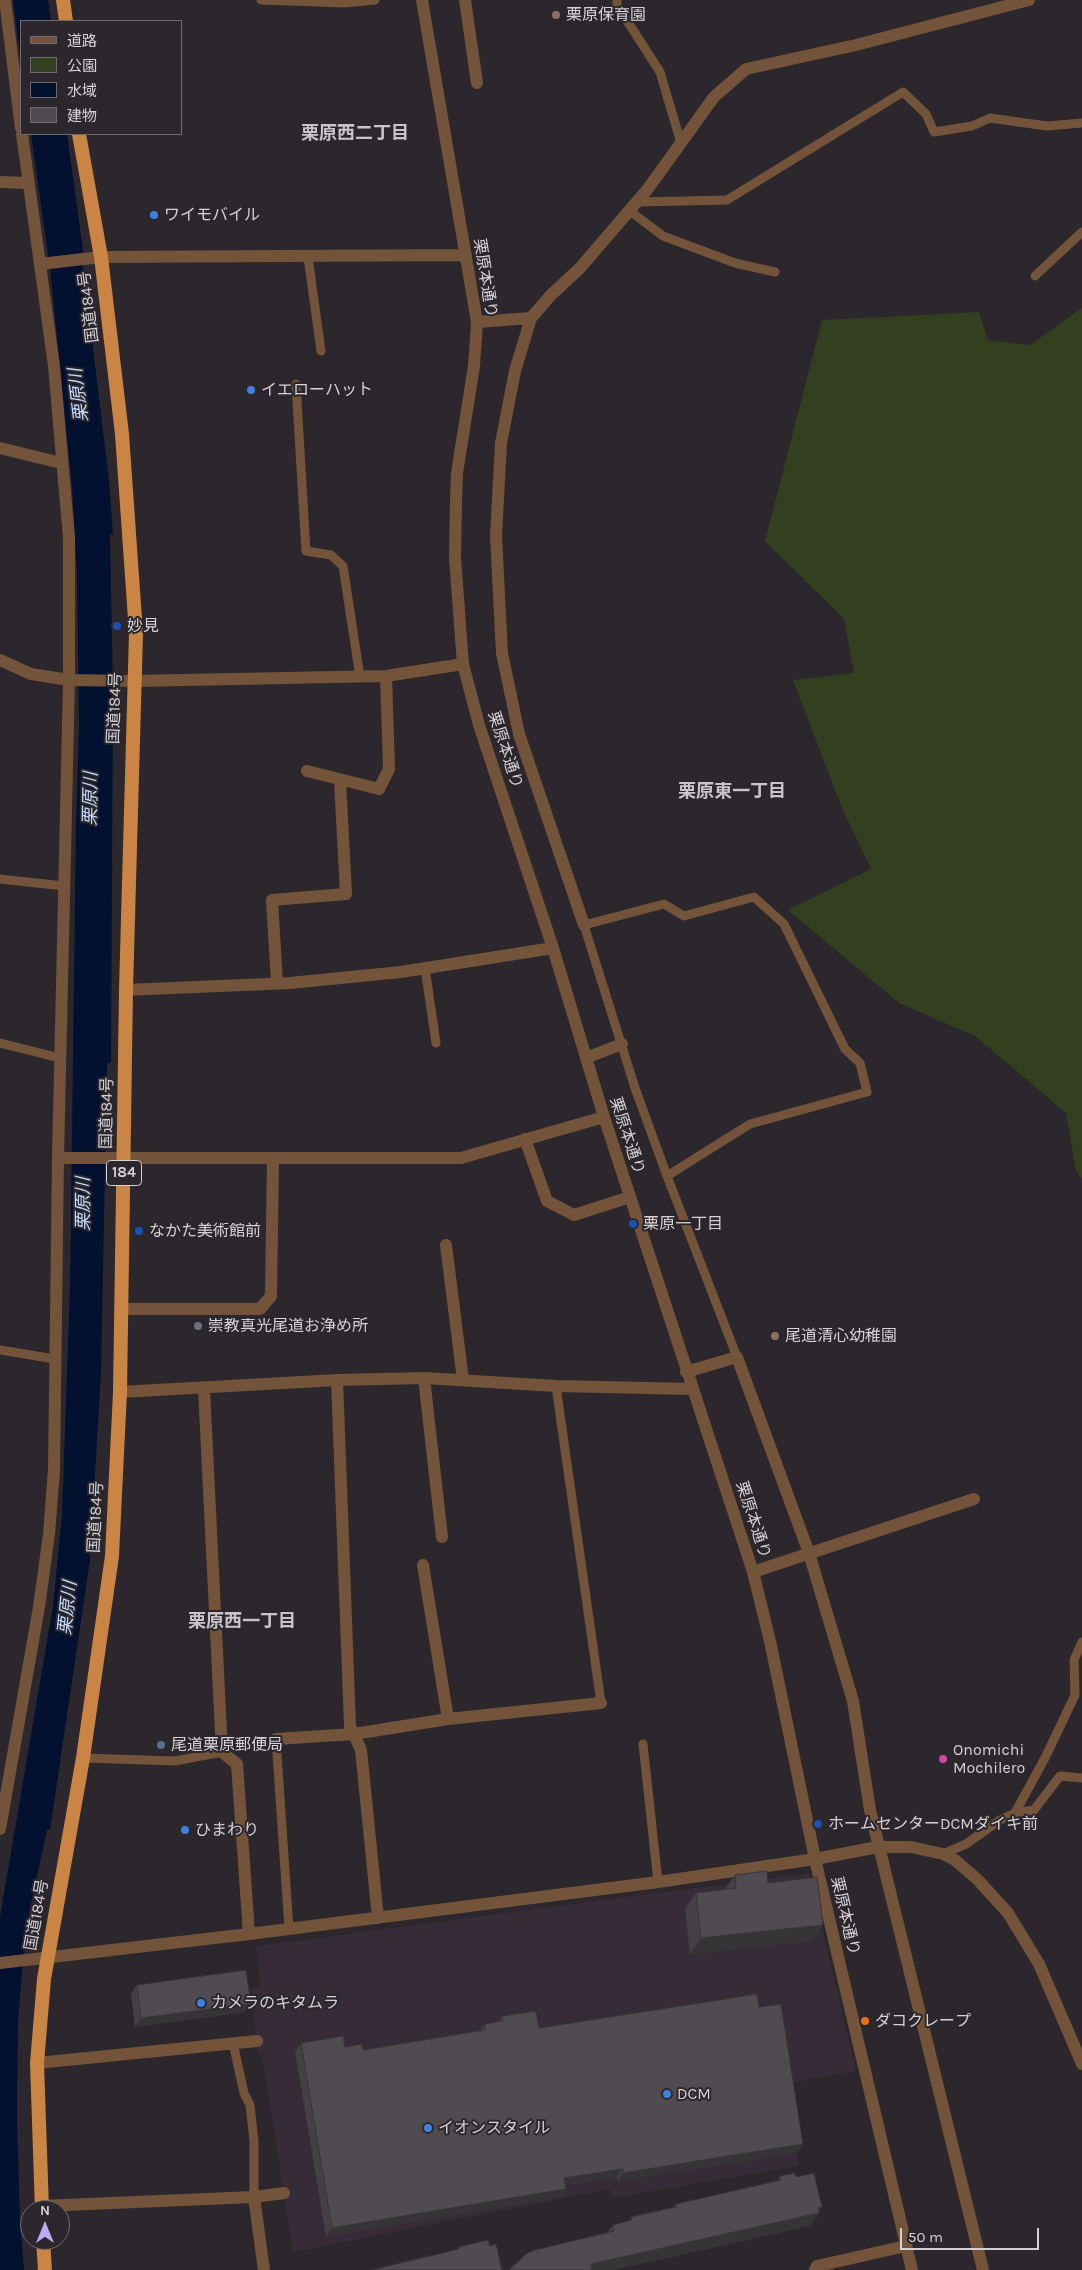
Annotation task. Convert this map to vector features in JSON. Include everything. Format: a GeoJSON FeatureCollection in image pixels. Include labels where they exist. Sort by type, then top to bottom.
{"type":"FeatureCollection","features":[{"type":"Feature","properties":{"kind":"highway"},"geometry":{"type":"LineString","coordinates":[[63,0],[66,20]]}},
{"type":"Feature","properties":{"kind":"highway","name":"国道184号"},"geometry":{"type":"LineString","coordinates":[[41,2200],[37,2063],[47,1957],[83,1758],[112,1556],[120,1392],[126,990],[133,681],[136,633],[122,434],[101,258],[79,135]]}},
{"type":"Feature","properties":{"kind":"highway"},"geometry":{"type":"LineString","coordinates":[[44,2250],[45,2270]]}},
{"type":"Feature","properties":{"kind":"street"},"geometry":{"type":"LineString","coordinates":[[5,0],[5,36],[20,122]]}},
{"type":"Feature","properties":{"kind":"street","name":"栗原本通り"},"geometry":{"type":"LineString","coordinates":[[422,0],[477,322],[474,366],[457,473],[455,558],[463,664],[479,725],[553,948],[604,1117],[753,1572],[770,1641],[815,1859],[912,2270]]}},
{"type":"Feature","properties":{"kind":"street"},"geometry":{"type":"LineString","coordinates":[[466,0],[477,83]]}},
{"type":"Feature","properties":{"kind":"street"},"geometry":{"type":"LineString","coordinates":[[584,925],[519,734],[502,653],[496,536],[501,443],[515,371],[531,318],[551,295],[580,268],[633,206],[714,97],[746,69],[856,45],[1029,0]]}},
{"type":"Feature","properties":{"kind":"street"},"geometry":{"type":"LineString","coordinates":[[0,1829],[29,1665],[49,1534],[54,1470],[56,1359],[64,1158],[60,1058],[64,886],[75,680],[69,538],[54,366],[43,263],[28,183],[22,135]]}},
{"type":"Feature","properties":{"kind":"street"},"geometry":{"type":"LineString","coordinates":[[0,182],[28,183]]}},
{"type":"Feature","properties":{"kind":"street"},"geometry":{"type":"LineString","coordinates":[[43,263],[101,258],[466,255]]}},
{"type":"Feature","properties":{"kind":"street"},"geometry":{"type":"LineString","coordinates":[[477,322],[531,318]]}},
{"type":"Feature","properties":{"kind":"street"},"geometry":{"type":"LineString","coordinates":[[0,448],[61,463]]}},
{"type":"Feature","properties":{"kind":"street"},"geometry":{"type":"LineString","coordinates":[[0,660],[31,674],[75,680],[114,681],[386,676],[463,664]]}},
{"type":"Feature","properties":{"kind":"street"},"geometry":{"type":"LineString","coordinates":[[307,771],[340,781],[379,789],[389,769],[386,676]]}},
{"type":"Feature","properties":{"kind":"street"},"geometry":{"type":"LineString","coordinates":[[277,983],[272,900],[346,894],[340,781]]}},
{"type":"Feature","properties":{"kind":"street"},"geometry":{"type":"LineString","coordinates":[[126,990],[277,983],[401,972],[553,948]]}},
{"type":"Feature","properties":{"kind":"street"},"geometry":{"type":"LineString","coordinates":[[586,1058],[622,1044]]}},
{"type":"Feature","properties":{"kind":"street"},"geometry":{"type":"LineString","coordinates":[[64,1158],[461,1158],[604,1117]]}},
{"type":"Feature","properties":{"kind":"street"},"geometry":{"type":"LineString","coordinates":[[525,1139],[547,1201],[574,1214],[630,1197]]}},
{"type":"Feature","properties":{"kind":"street"},"geometry":{"type":"LineString","coordinates":[[121,1309],[260,1309],[271,1296],[273,1158]]}},
{"type":"Feature","properties":{"kind":"street"},"geometry":{"type":"LineString","coordinates":[[446,1246],[463,1380]]}},
{"type":"Feature","properties":{"kind":"street"},"geometry":{"type":"LineString","coordinates":[[686,1372],[737,1356],[809,1553],[853,1701],[861,1764],[878,1847],[983,2270]]}},
{"type":"Feature","properties":{"kind":"street"},"geometry":{"type":"LineString","coordinates":[[424,1378],[442,1537]]}},
{"type":"Feature","properties":{"kind":"street"},"geometry":{"type":"LineString","coordinates":[[120,1392],[204,1389],[337,1380],[424,1378],[556,1386],[693,1389]]}},
{"type":"Feature","properties":{"kind":"street"},"geometry":{"type":"LineString","coordinates":[[337,1380],[350,1726],[361,1750],[378,1918]]}},
{"type":"Feature","properties":{"kind":"street"},"geometry":{"type":"LineString","coordinates":[[204,1389],[222,1752],[237,1764],[250,1934]]}},
{"type":"Feature","properties":{"kind":"street"},"geometry":{"type":"LineString","coordinates":[[753,1572],[974,1499]]}},
{"type":"Feature","properties":{"kind":"street"},"geometry":{"type":"LineString","coordinates":[[423,1565],[448,1719]]}},
{"type":"Feature","properties":{"kind":"street"},"geometry":{"type":"LineString","coordinates":[[276,1739],[354,1734],[448,1719],[601,1703]]}},
{"type":"Feature","properties":{"kind":"street"},"geometry":{"type":"LineString","coordinates":[[0,1963],[250,1934],[658,1882],[815,1859],[878,1847],[911,1847],[943,1854],[955,1860],[978,1880],[1008,1913],[1039,1964],[1082,2064]]}},
{"type":"Feature","properties":{"kind":"street"},"geometry":{"type":"LineString","coordinates":[[37,2063],[257,2041]]}},
{"type":"Feature","properties":{"kind":"street"},"geometry":{"type":"LineString","coordinates":[[70,2207],[254,2197],[279,2194]]}},
{"type":"Feature","properties":{"kind":"street"},"geometry":{"type":"LineString","coordinates":[[254,2197],[264,2270]]}},
{"type":"Feature","properties":{"kind":"street"},"geometry":{"type":"LineString","coordinates":[[815,2270],[817,2266],[906,2246]]}},
{"type":"Feature","properties":{"kind":"lane"},"geometry":{"type":"LineString","coordinates":[[261,0],[345,4],[375,0]]}},
{"type":"Feature","properties":{"kind":"lane"},"geometry":{"type":"LineString","coordinates":[[617,0],[617,5],[660,72],[681,143]]}},
{"type":"Feature","properties":{"kind":"lane"},"geometry":{"type":"LineString","coordinates":[[633,206],[727,200],[903,92],[926,114],[934,132],[972,126],[990,118],[1047,126],[1082,123]]}},
{"type":"Feature","properties":{"kind":"lane"},"geometry":{"type":"LineString","coordinates":[[633,206],[663,236],[734,263],[775,272]]}},
{"type":"Feature","properties":{"kind":"lane"},"geometry":{"type":"LineString","coordinates":[[1035,276],[1082,232]]}},
{"type":"Feature","properties":{"kind":"lane"},"geometry":{"type":"LineString","coordinates":[[308,257],[321,351]]}},
{"type":"Feature","properties":{"kind":"lane"},"geometry":{"type":"LineString","coordinates":[[296,384],[306,551],[331,555],[343,566],[360,677]]}},
{"type":"Feature","properties":{"kind":"lane"},"geometry":{"type":"LineString","coordinates":[[0,879],[64,886]]}},
{"type":"Feature","properties":{"kind":"lane"},"geometry":{"type":"LineString","coordinates":[[667,1176],[750,1124],[867,1092],[860,1063],[845,1049],[784,924],[754,897],[684,916],[664,904],[584,925],[667,1176],[737,1356]]}},
{"type":"Feature","properties":{"kind":"lane"},"geometry":{"type":"LineString","coordinates":[[425,968],[436,1043]]}},
{"type":"Feature","properties":{"kind":"lane"},"geometry":{"type":"LineString","coordinates":[[0,1043],[60,1058]]}},
{"type":"Feature","properties":{"kind":"lane"},"geometry":{"type":"LineString","coordinates":[[0,1350],[56,1359]]}},
{"type":"Feature","properties":{"kind":"lane"},"geometry":{"type":"LineString","coordinates":[[556,1386],[601,1703]]}},
{"type":"Feature","properties":{"kind":"lane"},"geometry":{"type":"LineString","coordinates":[[1015,1813],[1046,1756],[1075,1695],[1074,1660],[1082,1642]]}},
{"type":"Feature","properties":{"kind":"lane"},"geometry":{"type":"LineString","coordinates":[[276,1739],[289,1929]]}},
{"type":"Feature","properties":{"kind":"lane"},"geometry":{"type":"LineString","coordinates":[[643,1744],[658,1882]]}},
{"type":"Feature","properties":{"kind":"lane"},"geometry":{"type":"LineString","coordinates":[[83,1758],[175,1760],[222,1752]]}},
{"type":"Feature","properties":{"kind":"lane"},"geometry":{"type":"LineString","coordinates":[[943,1854],[966,1844],[1000,1820],[1015,1813],[1034,1810],[1060,1776],[1082,1778]]}},
{"type":"Feature","properties":{"kind":"lane"},"geometry":{"type":"LineString","coordinates":[[234,2043],[244,2093],[250,2105],[254,2141],[254,2197]]}},
{"type":"Feature","properties":{"kind":"shaded area"},"geometry":{"type":"Polygon","coordinates":[[[809,1873],[856,2071],[784,2084],[799,2166],[612,2198],[610,2189],[293,2252],[262,2054],[258,2055],[251,1988],[260,1987],[256,1946],[809,1873]]]}},
{"type":"Feature","properties":{"kind":"green space"},"geometry":{"type":"Polygon","coordinates":[[[1082,308],[1082,1179],[1076,1171],[1066,1113],[975,1036],[899,1003],[788,910],[871,869],[841,806],[793,680],[854,673],[844,619],[765,541],[822,320],[979,312],[988,340],[1030,345],[1082,308]]]}},
{"type":"Feature","properties":{"kind":"water"},"geometry":{"type":"Polygon","coordinates":[[[13,0],[48,0],[51,20],[20,20],[20,55],[13,0]]]}},
{"type":"Feature","properties":{"kind":"water","name":"栗原川"},"geometry":{"type":"Polygon","coordinates":[[[31,135],[67,135],[83,250],[83,265],[109,481],[113,534],[110,535],[113,690],[111,1062],[107,1064],[101,1372],[90,1560],[50,1830],[47,1830],[29,1913],[22,1973],[18,2021],[17,2119],[20,2250],[22,2250],[24,2270],[0,2270],[0,1917],[53,1606],[62,1515],[70,1287],[79,726],[77,574],[72,487],[50,268],[31,135]]]}},
{"type":"Feature","properties":{"kind":"building"},"geometry":{"type":"Polygon","coordinates":[[[767,1871],[768,1883],[817,1877],[823,1925],[701,1938],[696,1893],[736,1888],[735,1875],[767,1871]]]}},
{"type":"Feature","properties":{"kind":"building"},"geometry":{"type":"Polygon","coordinates":[[[246,1970],[251,2004],[141,2018],[137,1985],[246,1970]]]}},
{"type":"Feature","properties":{"kind":"building"},"geometry":{"type":"Polygon","coordinates":[[[757,1994],[759,2007],[781,2004],[803,2144],[623,2173],[623,2169],[564,2178],[566,2189],[332,2228],[301,2043],[343,2036],[345,2047],[362,2044],[363,2050],[485,2030],[485,2024],[503,2021],[502,2016],[536,2011],[539,2028],[757,1994]]]}},
{"type":"Feature","properties":{"kind":"building"},"geometry":{"type":"Polygon","coordinates":[[[795,2173],[796,2177],[814,2173],[822,2207],[818,2208],[819,2213],[591,2264],[592,2270],[509,2270],[526,2254],[535,2250],[614,2231],[613,2225],[632,2220],[631,2217],[676,2207],[676,2204],[781,2180],[780,2176],[795,2173]]]}},
{"type":"Feature","properties":{"kind":"building"},"geometry":{"type":"Polygon","coordinates":[[[488,2240],[490,2246],[496,2244],[502,2270],[371,2270],[459,2249],[458,2247],[488,2240]]]}},
{"type":"Feature","properties":{"kind":"place","name":"栗原保育園"},"geometry":{"type":"Point","coordinates":[556,15]}},
{"type":"Feature","properties":{"kind":"place","name":"ワイモバイル"},"geometry":{"type":"Point","coordinates":[154,215]}},
{"type":"Feature","properties":{"kind":"place","name":"イエローハット"},"geometry":{"type":"Point","coordinates":[251,390]}},
{"type":"Feature","properties":{"kind":"place","name":"妙見"},"geometry":{"type":"Point","coordinates":[117,626]}},
{"type":"Feature","properties":{"kind":"place","name":"栗原一丁目"},"geometry":{"type":"Point","coordinates":[633,1224]}},
{"type":"Feature","properties":{"kind":"place","name":"なかた美術館前"},"geometry":{"type":"Point","coordinates":[139,1231]}},
{"type":"Feature","properties":{"kind":"place","name":"崇教真光尾道お浄め所"},"geometry":{"type":"Point","coordinates":[198,1326]}},
{"type":"Feature","properties":{"kind":"place","name":"尾道清心幼稚園"},"geometry":{"type":"Point","coordinates":[775,1336]}},
{"type":"Feature","properties":{"kind":"place","name":"尾道栗原郵便局"},"geometry":{"type":"Point","coordinates":[161,1745]}},
{"type":"Feature","properties":{"kind":"place","name":"Onomichi Mochilero"},"geometry":{"type":"Point","coordinates":[943,1759]}},
{"type":"Feature","properties":{"kind":"place","name":"ホームセンターDCMダイキ前"},"geometry":{"type":"Point","coordinates":[818,1824]}},
{"type":"Feature","properties":{"kind":"place","name":"ひまわり"},"geometry":{"type":"Point","coordinates":[185,1830]}},
{"type":"Feature","properties":{"kind":"place","name":"カメラのキタムラ"},"geometry":{"type":"Point","coordinates":[201,2003]}},
{"type":"Feature","properties":{"kind":"place","name":"ダコクレープ"},"geometry":{"type":"Point","coordinates":[865,2021]}},
{"type":"Feature","properties":{"kind":"place","name":"DCM"},"geometry":{"type":"Point","coordinates":[667,2094]}},
{"type":"Feature","properties":{"kind":"place","name":"イオンスタイル"},"geometry":{"type":"Point","coordinates":[428,2128]}},
{"type":"Feature","properties":{"kind":"district","name":"栗原西二丁目"},"geometry":{"type":"Point","coordinates":[355,134]}},
{"type":"Feature","properties":{"kind":"district","name":"栗原東一丁目"},"geometry":{"type":"Point","coordinates":[732,792]}},
{"type":"Feature","properties":{"kind":"district","name":"栗原西一丁目"},"geometry":{"type":"Point","coordinates":[242,1622]}}]}
